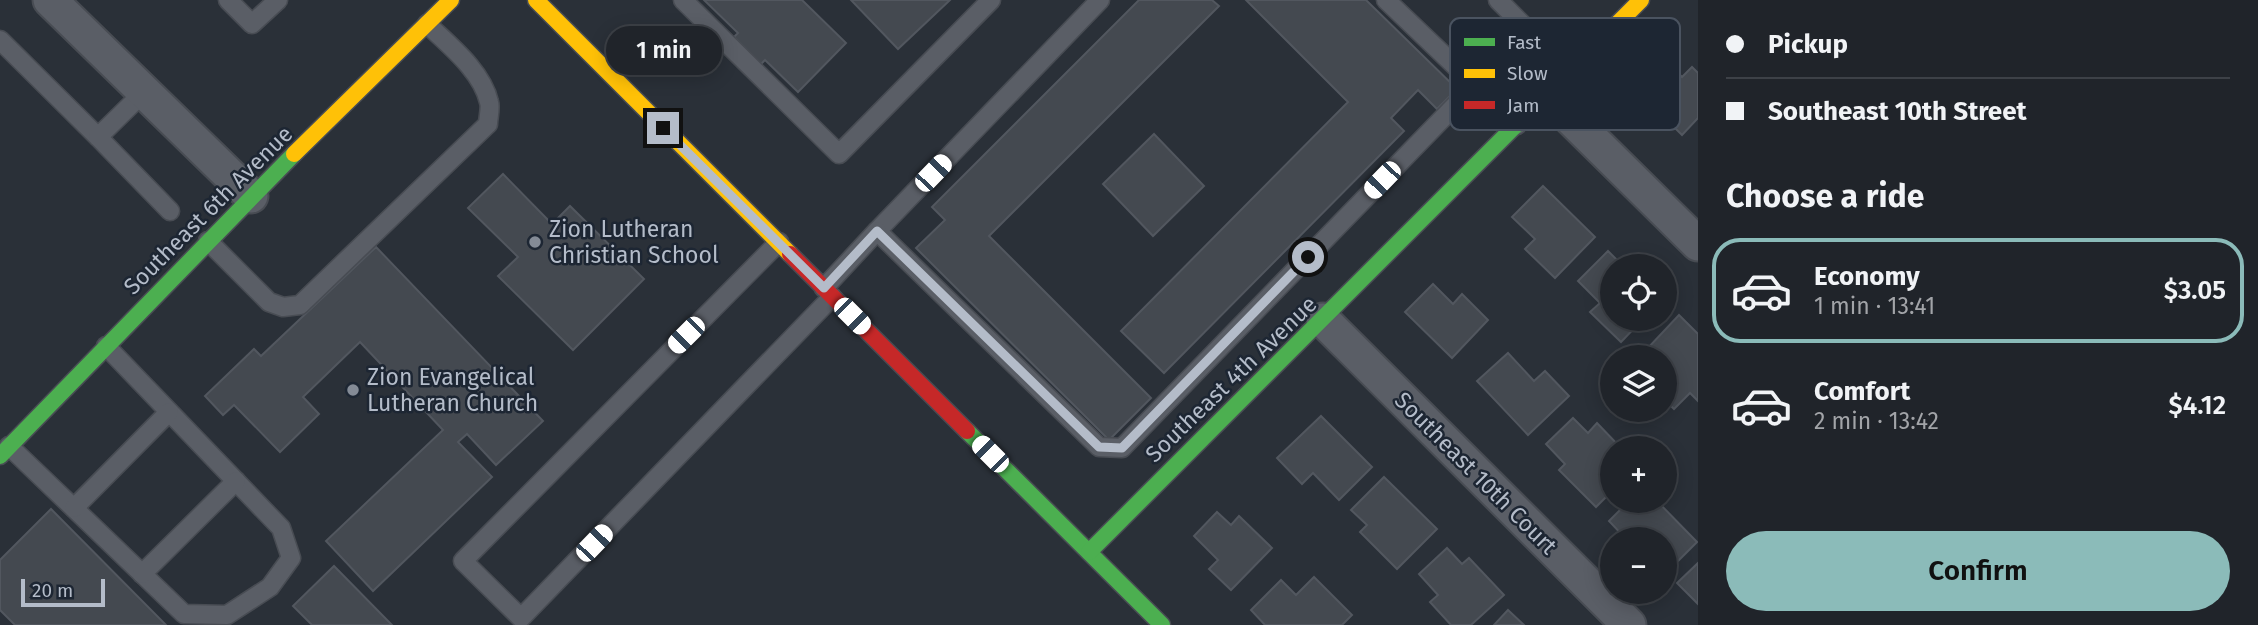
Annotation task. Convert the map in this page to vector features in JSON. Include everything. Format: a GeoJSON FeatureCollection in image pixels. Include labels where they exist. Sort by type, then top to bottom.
{"type":"FeatureCollection","features":[{"type":"Feature","properties":{"kind":"street"},"geometry":{"type":"LineString","coordinates":[[50,0],[251,196]]}},
{"type":"Feature","properties":{"kind":"street","name":"Southeast 6th Avenue"},"geometry":{"type":"LineString","coordinates":[[5,451],[251,196],[451,0]]}},
{"type":"Feature","properties":{"kind":"street"},"geometry":{"type":"LineString","coordinates":[[536,0],[1162,625]]}},
{"type":"Feature","properties":{"kind":"street","name":"Southeast 4th Avenue"},"geometry":{"type":"LineString","coordinates":[[1623,18],[1641,0]]}},
{"type":"Feature","properties":{"kind":"street","name":"Southeast 4th Avenue"},"geometry":{"type":"LineString","coordinates":[[1089,552],[1512,130]]}},
{"type":"Feature","properties":{"kind":"street"},"geometry":{"type":"LineString","coordinates":[[1582,130],[1698,244]]}},
{"type":"Feature","properties":{"kind":"street","name":"Southeast 10th Court"},"geometry":{"type":"LineString","coordinates":[[1323,320],[1629,625]]}},
{"type":"Feature","properties":{"kind":"lane"},"geometry":{"type":"LineString","coordinates":[[228,0],[252,24],[278,0]]}},
{"type":"Feature","properties":{"kind":"lane"},"geometry":{"type":"LineString","coordinates":[[683,0],[839,154],[991,0]]}},
{"type":"Feature","properties":{"kind":"lane"},"geometry":{"type":"LineString","coordinates":[[779,242],[463,561],[520,618],[828,292],[877,231],[1100,0]]}},
{"type":"Feature","properties":{"kind":"lane"},"geometry":{"type":"LineString","coordinates":[[1386,0],[1450,61]]}},
{"type":"Feature","properties":{"kind":"lane"},"geometry":{"type":"LineString","coordinates":[[1510,4],[1522,18]]}},
{"type":"Feature","properties":{"kind":"lane"},"geometry":{"type":"LineString","coordinates":[[208,241],[269,302],[283,307],[300,305],[488,124],[490,103],[468,64],[427,24]]}},
{"type":"Feature","properties":{"kind":"lane"},"geometry":{"type":"LineString","coordinates":[[0,40],[170,211]]}},
{"type":"Feature","properties":{"kind":"lane"},"geometry":{"type":"LineString","coordinates":[[98,137],[144,92]]}},
{"type":"Feature","properties":{"kind":"lane"},"geometry":{"type":"LineString","coordinates":[[877,231],[1099,447],[1122,448],[1450,111]]}},
{"type":"Feature","properties":{"kind":"lane"},"geometry":{"type":"LineString","coordinates":[[5,451],[74,508],[184,614],[227,615],[270,587],[291,558],[281,528],[106,346]]}},
{"type":"Feature","properties":{"kind":"lane"},"geometry":{"type":"LineString","coordinates":[[74,508],[169,412]]}},
{"type":"Feature","properties":{"kind":"lane"},"geometry":{"type":"LineString","coordinates":[[142,574],[236,481]]}},
{"type":"Feature","properties":{"kind":"building"},"geometry":{"type":"Polygon","coordinates":[[[704,0],[802,0],[846,43],[798,92],[765,60],[761,64],[734,37],[738,33],[704,0]]]}},
{"type":"Feature","properties":{"kind":"building"},"geometry":{"type":"Polygon","coordinates":[[[851,0],[950,0],[898,49],[851,0]]]}},
{"type":"Feature","properties":{"kind":"building"},"geometry":{"type":"Polygon","coordinates":[[[1139,0],[1212,0],[1219,6],[989,236],[1151,398],[1109,440],[916,248],[945,220],[932,207],[1139,0]]]}},
{"type":"Feature","properties":{"kind":"building"},"geometry":{"type":"Polygon","coordinates":[[[1246,0],[1366,0],[1450,82],[1450,96],[1437,109],[1418,90],[1391,118],[1404,131],[1164,373],[1121,331],[1348,102],[1246,0]]]}},
{"type":"Feature","properties":{"kind":"building"},"geometry":{"type":"Polygon","coordinates":[[[1692,67],[1698,73],[1698,118],[1682,135],[1677,130],[1680,130],[1680,75],[1682,77],[1692,67]]]}},
{"type":"Feature","properties":{"kind":"building"},"geometry":{"type":"Polygon","coordinates":[[[1154,134],[1204,186],[1153,236],[1103,184],[1154,134]]]}},
{"type":"Feature","properties":{"kind":"building"},"geometry":{"type":"Polygon","coordinates":[[[503,174],[552,224],[570,206],[644,279],[573,350],[498,276],[518,257],[468,208],[503,174]]]}},
{"type":"Feature","properties":{"kind":"building"},"geometry":{"type":"Polygon","coordinates":[[[1543,186],[1595,237],[1555,278],[1525,249],[1535,239],[1512,217],[1543,186]]]}},
{"type":"Feature","properties":{"kind":"building"},"geometry":{"type":"Polygon","coordinates":[[[376,247],[543,421],[496,465],[467,434],[458,442],[492,477],[373,591],[326,541],[443,430],[360,342],[303,397],[319,414],[280,452],[234,405],[223,415],[205,396],[254,349],[261,356],[376,247]]]}},
{"type":"Feature","properties":{"kind":"building"},"geometry":{"type":"Polygon","coordinates":[[[1600,259],[1600,303],[1578,281],[1600,259]]]}},
{"type":"Feature","properties":{"kind":"building"},"geometry":{"type":"Polygon","coordinates":[[[1433,284],[1453,304],[1462,294],[1488,320],[1452,358],[1405,312],[1433,284]]]}},
{"type":"Feature","properties":{"kind":"building"},"geometry":{"type":"Polygon","coordinates":[[[1600,303],[1600,322],[1590,312],[1600,303]]]}},
{"type":"Feature","properties":{"kind":"building"},"geometry":{"type":"Polygon","coordinates":[[[1679,315],[1698,334],[1698,401],[1690,393],[1677,406],[1677,345],[1651,345],[1664,331],[1677,331],[1679,315]]]}},
{"type":"Feature","properties":{"kind":"building"},"geometry":{"type":"Polygon","coordinates":[[[1610,331],[1632,331],[1621,342],[1610,331]]]}},
{"type":"Feature","properties":{"kind":"building"},"geometry":{"type":"Polygon","coordinates":[[[1508,353],[1534,381],[1545,371],[1569,396],[1528,435],[1477,381],[1508,353]]]}},
{"type":"Feature","properties":{"kind":"building"},"geometry":{"type":"Polygon","coordinates":[[[1321,416],[1372,467],[1339,500],[1313,473],[1302,484],[1277,458],[1321,416]]]}},
{"type":"Feature","properties":{"kind":"building"},"geometry":{"type":"Polygon","coordinates":[[[1573,418],[1588,433],[1597,423],[1609,436],[1600,436],[1600,503],[1596,507],[1559,470],[1565,464],[1546,444],[1573,418]]]}},
{"type":"Feature","properties":{"kind":"building"},"geometry":{"type":"Polygon","coordinates":[[[1384,477],[1437,529],[1397,569],[1360,532],[1367,525],[1351,510],[1384,477]]]}},
{"type":"Feature","properties":{"kind":"building"},"geometry":{"type":"Polygon","coordinates":[[[51,509],[166,625],[15,625],[0,610],[0,560],[51,509]]]}},
{"type":"Feature","properties":{"kind":"building"},"geometry":{"type":"Polygon","coordinates":[[[1217,512],[1231,525],[1239,516],[1272,548],[1231,590],[1209,569],[1218,560],[1194,536],[1217,512]]]}},
{"type":"Feature","properties":{"kind":"building"},"geometry":{"type":"Polygon","coordinates":[[[1617,513],[1669,513],[1697,542],[1677,562],[1677,527],[1615,527],[1609,521],[1617,513]]]}},
{"type":"Feature","properties":{"kind":"building"},"geometry":{"type":"Polygon","coordinates":[[[1447,548],[1462,564],[1469,558],[1504,595],[1471,625],[1451,625],[1430,602],[1438,595],[1419,574],[1447,548]]]}},
{"type":"Feature","properties":{"kind":"building"},"geometry":{"type":"Polygon","coordinates":[[[1698,563],[1698,604],[1677,583],[1698,563]]]}},
{"type":"Feature","properties":{"kind":"building"},"geometry":{"type":"Polygon","coordinates":[[[334,566],[392,625],[312,625],[293,606],[334,566]]]}},
{"type":"Feature","properties":{"kind":"building"},"geometry":{"type":"Polygon","coordinates":[[[1314,577],[1352,615],[1342,625],[1265,625],[1251,610],[1281,580],[1296,595],[1314,577]]]}},
{"type":"Feature","properties":{"kind":"building"},"geometry":{"type":"Polygon","coordinates":[[[1508,610],[1524,625],[1494,625],[1508,610]]]}},
{"type":"Feature","properties":{"kind":"traffic: fast"},"geometry":{"type":"LineString","coordinates":[[1089,552],[1511,130]]}},
{"type":"Feature","properties":{"kind":"traffic: fast"},"geometry":{"type":"LineString","coordinates":[[0,456],[294,154]]}},
{"type":"Feature","properties":{"kind":"traffic: fast"},"geometry":{"type":"LineString","coordinates":[[967,431],[1162,625]]}},
{"type":"Feature","properties":{"kind":"traffic: slow"},"geometry":{"type":"LineString","coordinates":[[294,154],[451,0]]}},
{"type":"Feature","properties":{"kind":"traffic: slow"},"geometry":{"type":"LineString","coordinates":[[536,0],[790,254]]}},
{"type":"Feature","properties":{"kind":"traffic: slow"},"geometry":{"type":"LineString","coordinates":[[1623,18],[1641,0]]}},
{"type":"Feature","properties":{"kind":"traffic: jam"},"geometry":{"type":"LineString","coordinates":[[790,254],[967,431]]}},
{"type":"Feature","properties":{"kind":"place","name":"Zion Lutheran Christian School"},"geometry":{"type":"Point","coordinates":[535,242]}},
{"type":"Feature","properties":{"kind":"place","name":"Zion Evangelical Lutheran Church"},"geometry":{"type":"Point","coordinates":[353,390]}},
{"type":"Feature","properties":{"kind":"route"},"geometry":{"type":"LineString","coordinates":[[663,128],[824,288],[877,231],[1099,447],[1122,448],[1308,257]]}}]}
